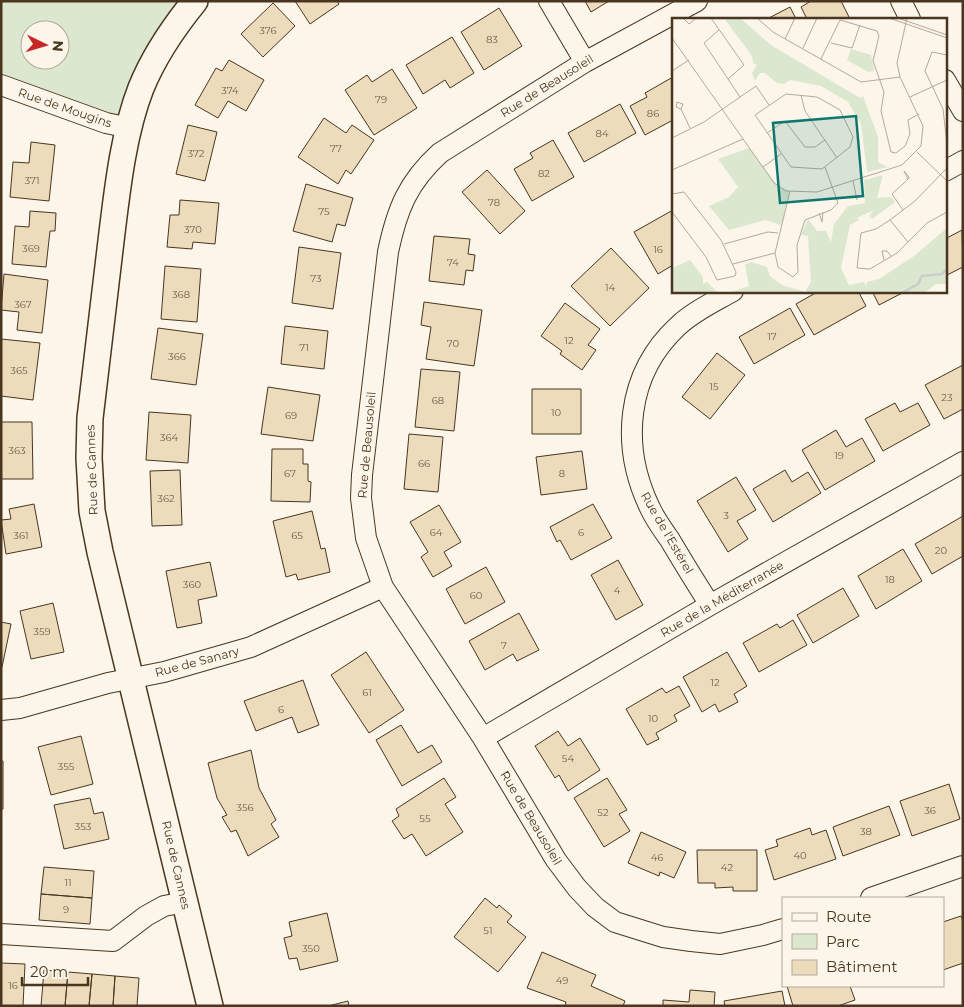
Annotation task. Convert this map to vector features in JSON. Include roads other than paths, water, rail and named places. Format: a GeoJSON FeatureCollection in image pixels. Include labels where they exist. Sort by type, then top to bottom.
{"type":"FeatureCollection","features":[{"type":"Feature","properties":{"kind":"street","name":"Rue de Cannes"},"geometry":{"type":"LineString","coordinates":[[194,1],[168,36],[153,61],[140,89],[130,128],[119,177],[90,418],[89,458],[92,511],[98,544],[210,1006]]}},
{"type":"Feature","properties":{"kind":"street"},"geometry":{"type":"LineString","coordinates":[[549,1],[585,62]]}},
{"type":"Feature","properties":{"kind":"street","name":"Rue de Beausoleil"},"geometry":{"type":"LineString","coordinates":[[697,1],[585,62],[440,153],[425,167],[412,184],[401,203],[388,252],[362,475],[361,498],[366,538],[383,587],[483,738],[556,860],[595,908],[615,922],[663,937],[720,944],[763,936],[782,929]]}},
{"type":"Feature","properties":{"kind":"street"},"geometry":{"type":"LineString","coordinates":[[900,1],[909,18]]}},
{"type":"Feature","properties":{"kind":"street"},"geometry":{"type":"LineString","coordinates":[[946,82],[963,111]]}},
{"type":"Feature","properties":{"kind":"street","name":"Rue de Mougins"},"geometry":{"type":"LineString","coordinates":[[1,85],[106,123],[130,128]]}},
{"type":"Feature","properties":{"kind":"street"},"geometry":{"type":"LineString","coordinates":[[946,170],[963,161]]}},
{"type":"Feature","properties":{"kind":"street","name":"Rue de l'Estérel"},"geometry":{"type":"LineString","coordinates":[[710,605],[650,509],[640,485],[633,456],[631,431],[638,385],[649,362],[663,341],[696,312],[730,292]]}},
{"type":"Feature","properties":{"kind":"street","name":"Rue de la Méditerranée"},"geometry":{"type":"LineString","coordinates":[[483,738],[710,605],[963,462]]}},
{"type":"Feature","properties":{"kind":"street","name":"Rue de Sanary"},"geometry":{"type":"LineString","coordinates":[[1,710],[20,708],[108,683],[164,672],[251,647],[383,587]]}},
{"type":"Feature","properties":{"kind":"street"},"geometry":{"type":"LineString","coordinates":[[874,897],[963,866]]}},
{"type":"Feature","properties":{"kind":"street"},"geometry":{"type":"LineString","coordinates":[[1,934],[113,941],[146,916],[164,906],[185,902]]}}]}
